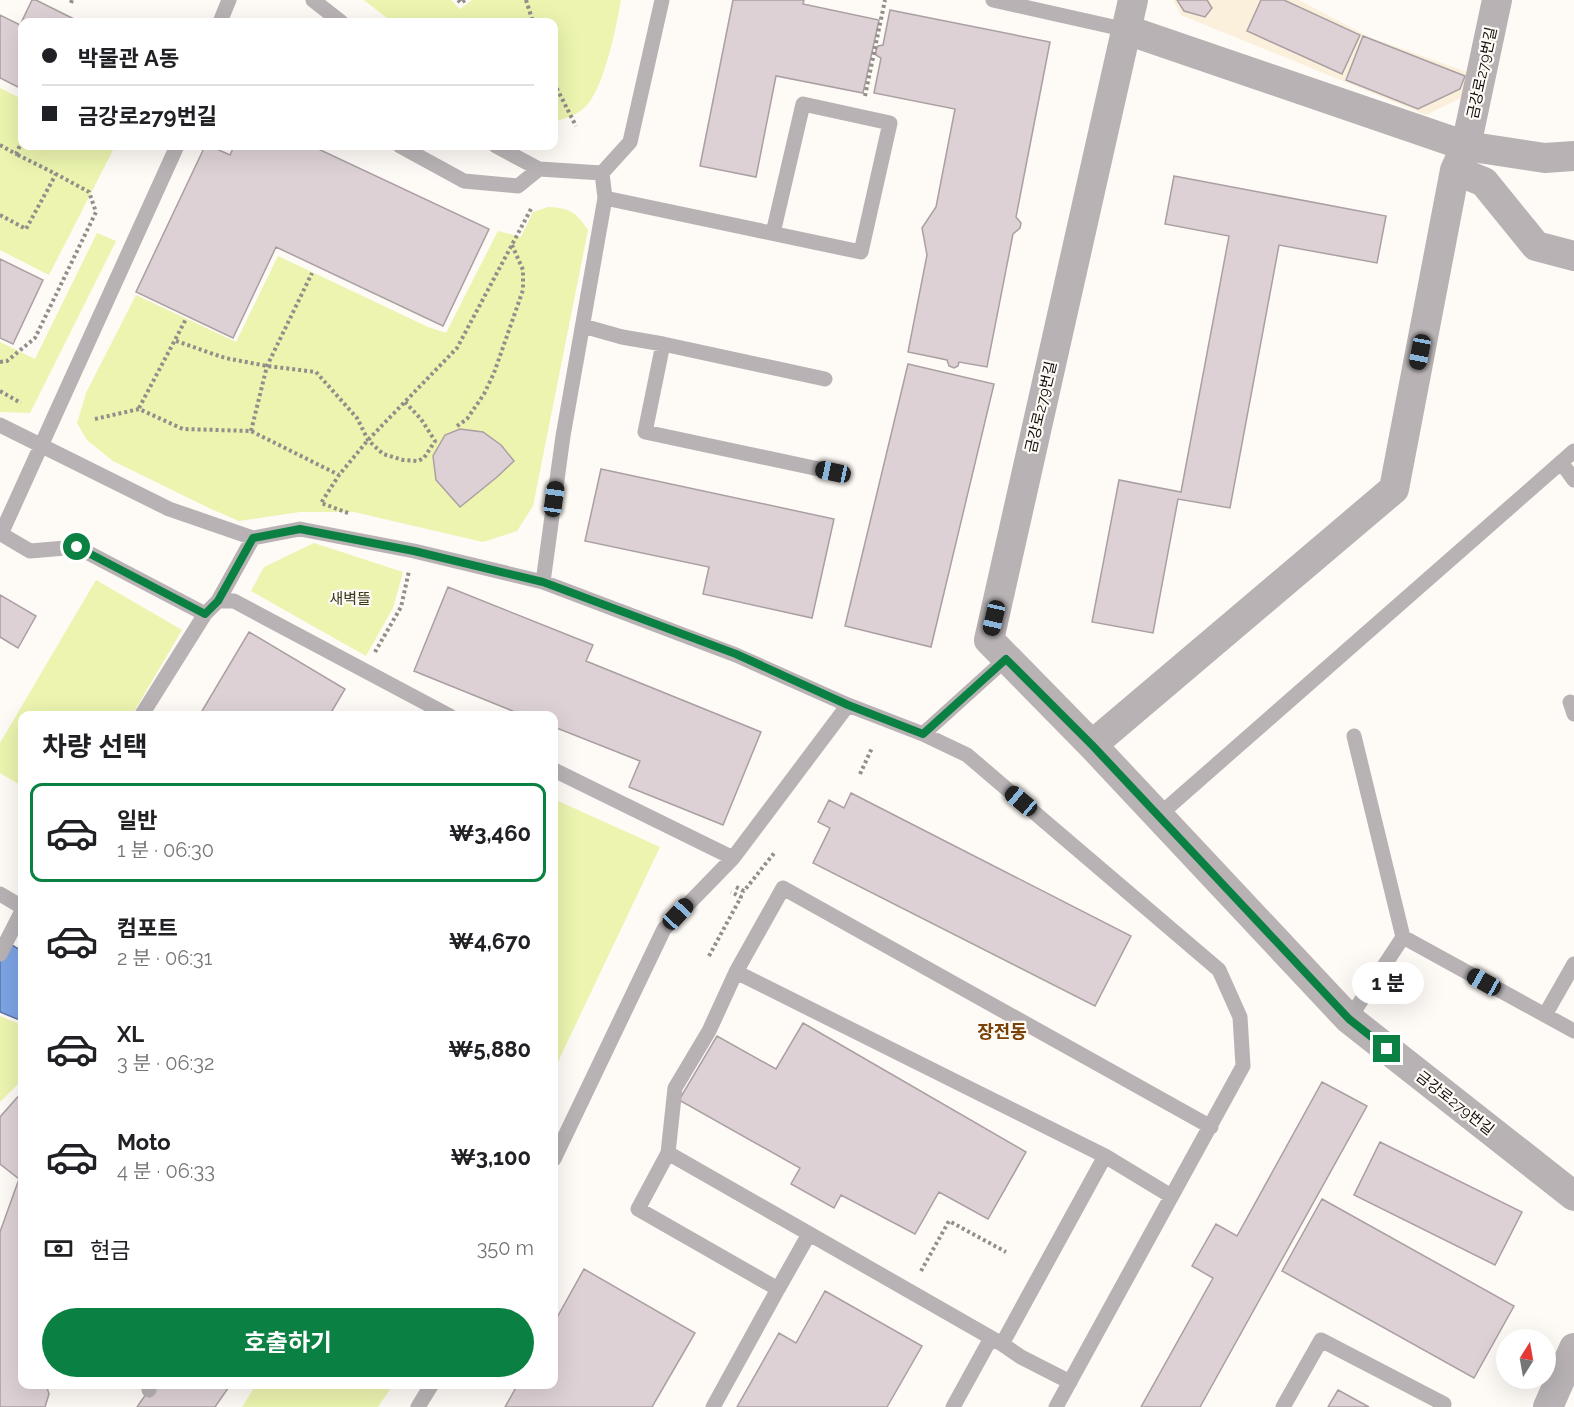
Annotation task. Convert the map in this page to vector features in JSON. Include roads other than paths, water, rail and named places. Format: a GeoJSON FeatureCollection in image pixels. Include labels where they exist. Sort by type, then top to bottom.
{"type":"FeatureCollection","features":[{"type":"Feature","properties":{"kind":"street","name":"금강로279번길"},"geometry":{"type":"LineString","coordinates":[[1133,0],[989,640],[1092,745],[1349,1019],[1574,1196]]}},
{"type":"Feature","properties":{"kind":"street","name":"금강로279번길"},"geometry":{"type":"LineString","coordinates":[[1092,745],[1394,489],[1461,158],[1497,0]]}},
{"type":"Feature","properties":{"kind":"street"},"geometry":{"type":"LineString","coordinates":[[1127,30],[1461,158],[1574,156]]}},
{"type":"Feature","properties":{"kind":"street"},"geometry":{"type":"LineString","coordinates":[[1461,158],[1484,182],[1536,246],[1574,256]]}},
{"type":"Feature","properties":{"kind":"street"},"geometry":{"type":"LineString","coordinates":[[1550,1406],[1574,1348]]}},
{"type":"Feature","properties":{"kind":"lane"},"geometry":{"type":"LineString","coordinates":[[222,18],[229,0]]}},
{"type":"Feature","properties":{"kind":"lane"},"geometry":{"type":"LineString","coordinates":[[313,0],[336,18]]}},
{"type":"Feature","properties":{"kind":"lane"},"geometry":{"type":"LineString","coordinates":[[543,582],[563,436],[605,198],[602,173],[630,142],[662,0]]}},
{"type":"Feature","properties":{"kind":"lane"},"geometry":{"type":"LineString","coordinates":[[993,0],[1127,30]]}},
{"type":"Feature","properties":{"kind":"lane"},"geometry":{"type":"LineString","coordinates":[[605,198],[861,252],[890,123],[803,104],[773,233]]}},
{"type":"Feature","properties":{"kind":"lane"},"geometry":{"type":"LineString","coordinates":[[175,150],[1,534],[30,551],[77,547],[205,614]]}},
{"type":"Feature","properties":{"kind":"lane"},"geometry":{"type":"LineString","coordinates":[[407,150],[464,182],[518,186],[539,169]]}},
{"type":"Feature","properties":{"kind":"lane"},"geometry":{"type":"LineString","coordinates":[[503,150],[539,169],[602,173]]}},
{"type":"Feature","properties":{"kind":"lane"},"geometry":{"type":"LineString","coordinates":[[583,326],[622,337],[825,379]]}},
{"type":"Feature","properties":{"kind":"lane"},"geometry":{"type":"LineString","coordinates":[[663,344],[645,432],[833,472]]}},
{"type":"Feature","properties":{"kind":"lane"},"geometry":{"type":"LineString","coordinates":[[0,425],[169,509],[253,538],[300,529],[414,551],[543,582],[736,654],[848,705],[923,734],[967,755],[1219,970],[1240,1017],[1243,1066],[1056,1407]]}},
{"type":"Feature","properties":{"kind":"lane"},"geometry":{"type":"LineString","coordinates":[[1158,816],[1574,451]]}},
{"type":"Feature","properties":{"kind":"lane"},"geometry":{"type":"LineString","coordinates":[[1561,462],[1574,480]]}},
{"type":"Feature","properties":{"kind":"lane"},"geometry":{"type":"LineString","coordinates":[[144,711],[205,614],[218,601],[253,538]]}},
{"type":"Feature","properties":{"kind":"lane"},"geometry":{"type":"LineString","coordinates":[[218,601],[234,601],[441,711]]}},
{"type":"Feature","properties":{"kind":"lane"},"geometry":{"type":"LineString","coordinates":[[923,734],[1006,659]]}},
{"type":"Feature","properties":{"kind":"lane"},"geometry":{"type":"LineString","coordinates":[[558,1133],[664,928],[733,858],[848,705]]}},
{"type":"Feature","properties":{"kind":"lane"},"geometry":{"type":"LineString","coordinates":[[1349,1019],[1403,938],[1354,736]]}},
{"type":"Feature","properties":{"kind":"lane"},"geometry":{"type":"LineString","coordinates":[[558,772],[733,858]]}},
{"type":"Feature","properties":{"kind":"lane"},"geometry":{"type":"LineString","coordinates":[[778,1289],[638,1209],[668,1153],[675,1088],[709,1031],[736,972],[783,888],[1211,1127]]}},
{"type":"Feature","properties":{"kind":"lane"},"geometry":{"type":"LineString","coordinates":[[0,894],[18,906]]}},
{"type":"Feature","properties":{"kind":"lane"},"geometry":{"type":"LineString","coordinates":[[3,948],[18,917]]}},
{"type":"Feature","properties":{"kind":"lane"},"geometry":{"type":"LineString","coordinates":[[1403,938],[1574,1031]]}},
{"type":"Feature","properties":{"kind":"lane"},"geometry":{"type":"LineString","coordinates":[[1545,1015],[1574,964]]}},
{"type":"Feature","properties":{"kind":"lane"},"geometry":{"type":"LineString","coordinates":[[736,972],[1105,1156],[1171,1196]]}},
{"type":"Feature","properties":{"kind":"lane"},"geometry":{"type":"LineString","coordinates":[[668,1153],[1021,1357],[1070,1382]]}},
{"type":"Feature","properties":{"kind":"lane"},"geometry":{"type":"LineString","coordinates":[[953,1407],[996,1341],[1105,1156]]}},
{"type":"Feature","properties":{"kind":"lane"},"geometry":{"type":"LineString","coordinates":[[713,1407],[809,1234]]}},
{"type":"Feature","properties":{"kind":"lane"},"geometry":{"type":"LineString","coordinates":[[1283,1407],[1321,1340],[1444,1404]]}},
{"type":"Feature","properties":{"kind":"lane"},"geometry":{"type":"LineString","coordinates":[[418,1407],[429,1389]]}},
{"type":"Feature","properties":{"kind":"water"},"geometry":{"type":"Polygon","coordinates":[[[0,938],[18,949],[18,1019],[0,1012],[0,938]]]}},
{"type":"Feature","properties":{"kind":"district","name":"장전동"},"geometry":{"type":"Point","coordinates":[1002,1031]}},
{"type":"Feature","properties":{"kind":"park label","name":"새벽뜰"},"geometry":{"type":"Point","coordinates":[350,599]}}]}
